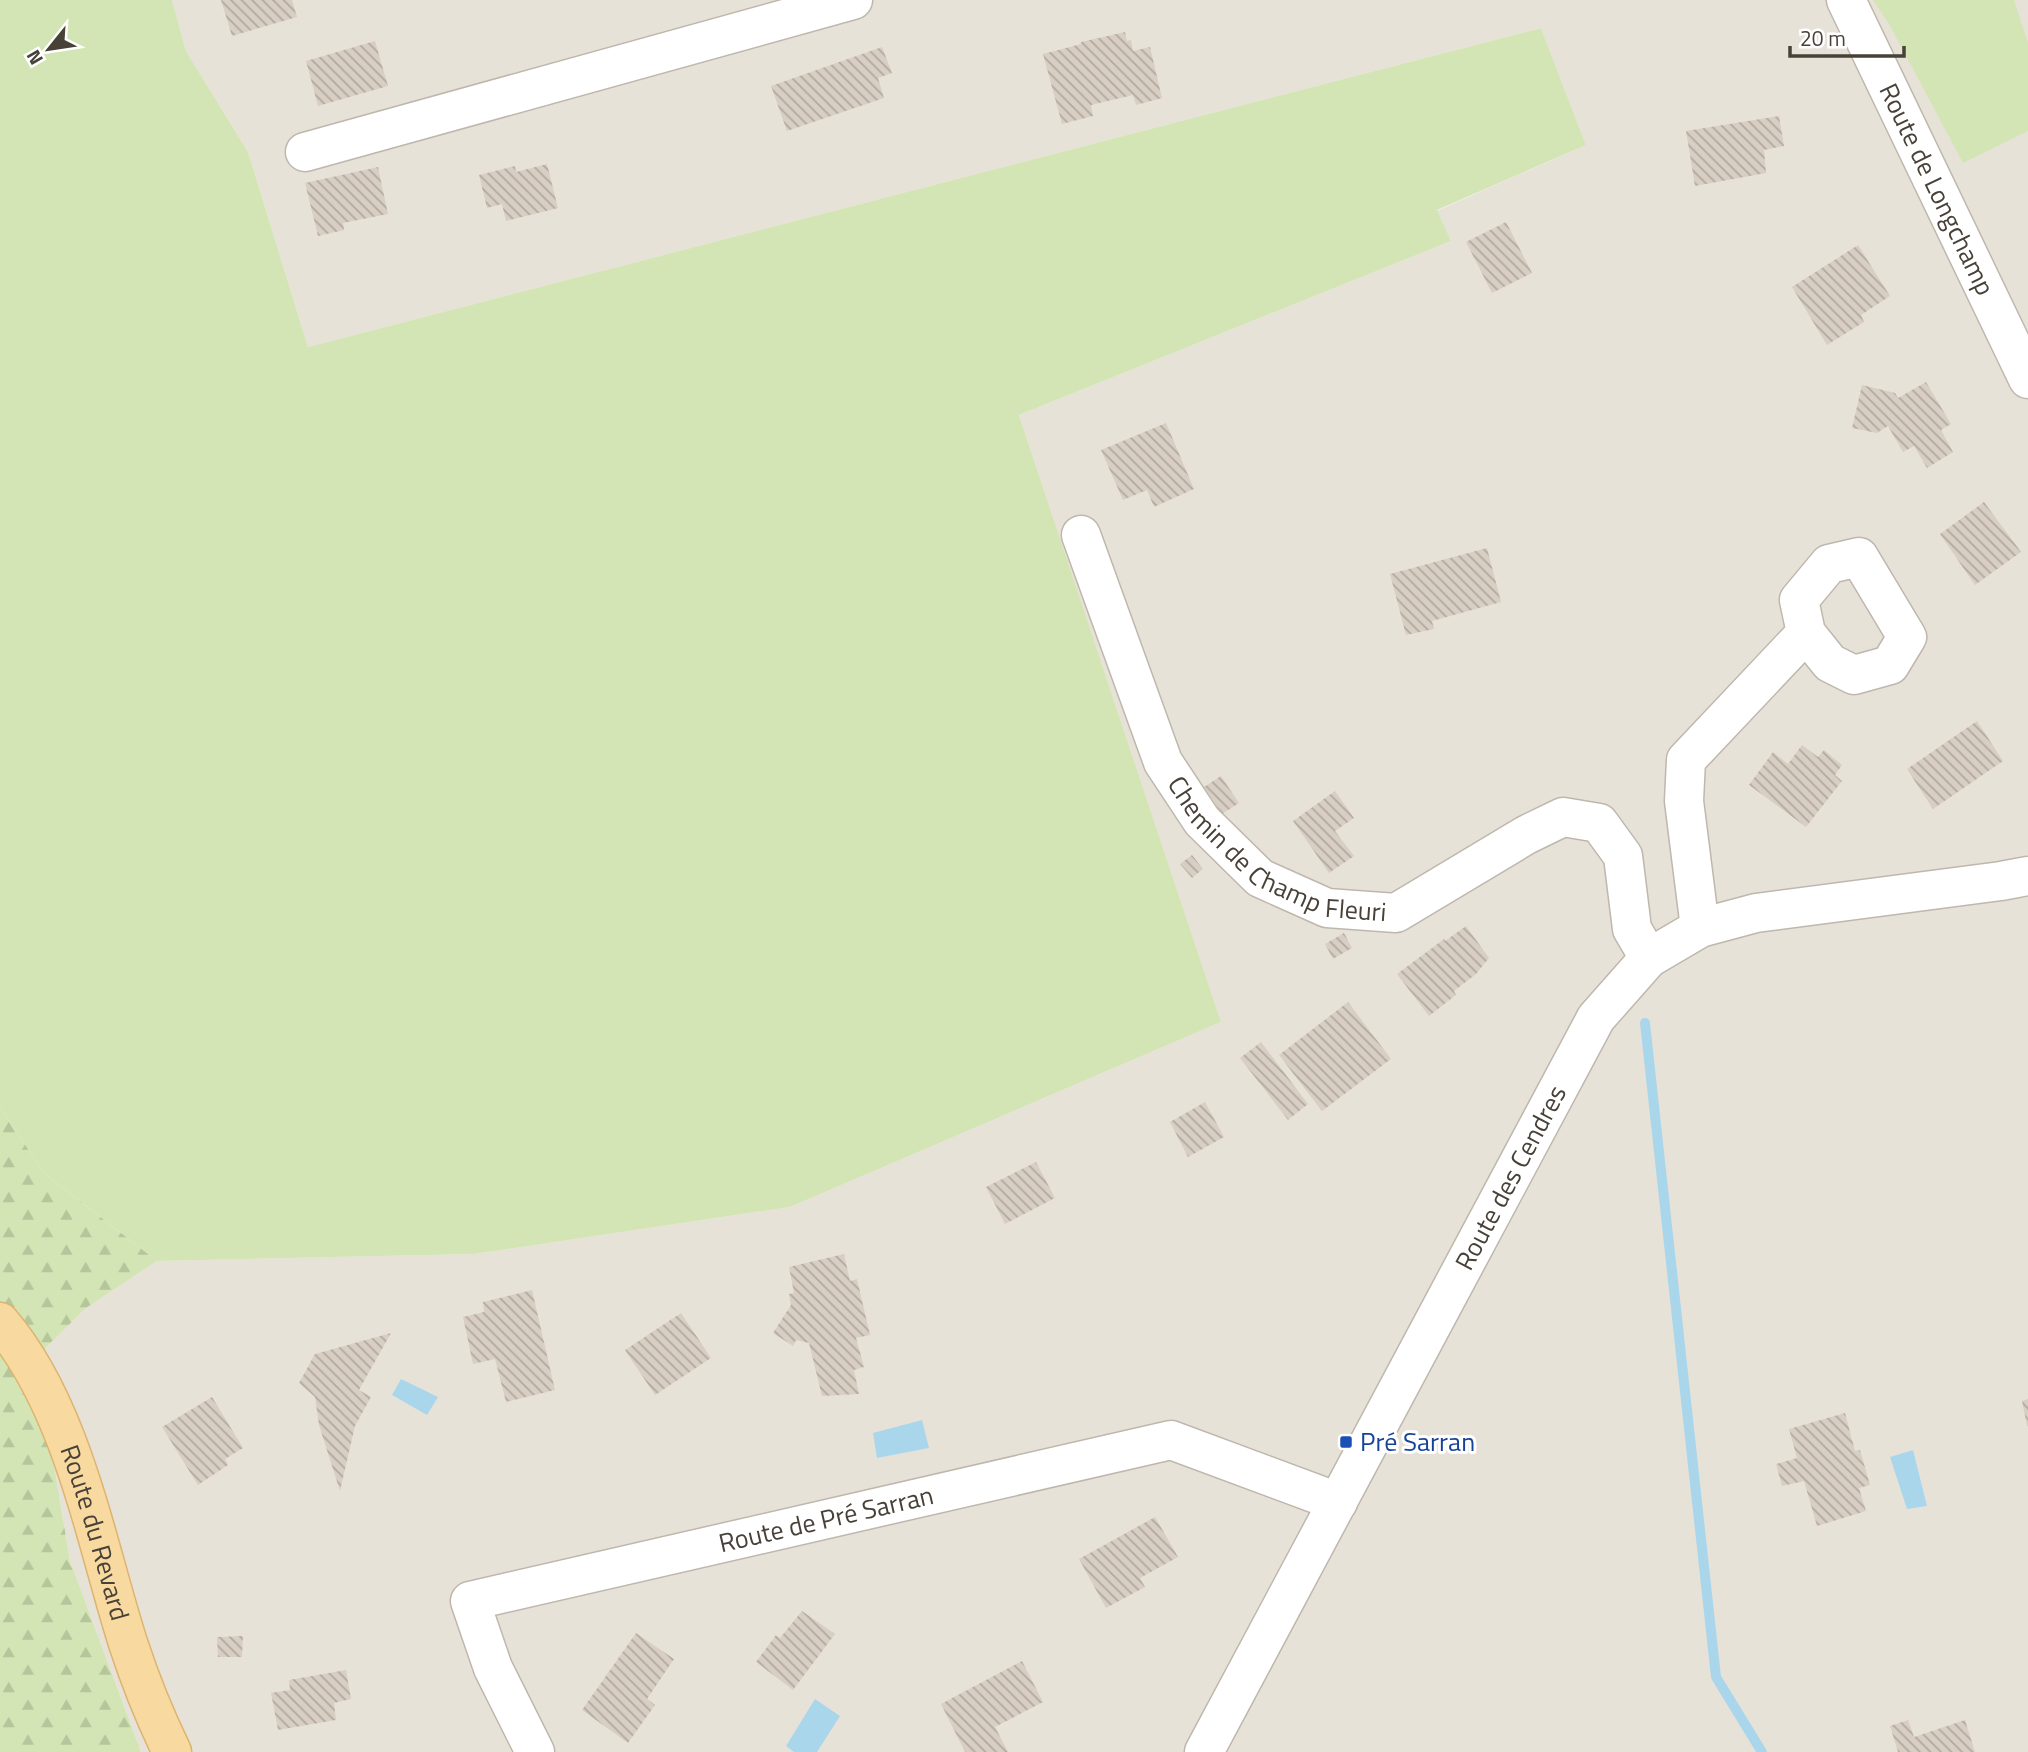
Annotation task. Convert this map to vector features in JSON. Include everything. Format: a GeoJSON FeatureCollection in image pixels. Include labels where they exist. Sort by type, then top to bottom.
{"type":"FeatureCollection","features":[{"type":"Feature","properties":{"kind":"main road","name":"Route du Revard"},"geometry":{"type":"LineString","coordinates":[[0,1322],[19,1344],[53,1407],[85,1498],[129,1644],[172,1752]]}},
{"type":"Feature","properties":{"kind":"street"},"geometry":{"type":"LineString","coordinates":[[305,152],[853,0]]}},
{"type":"Feature","properties":{"kind":"street","name":"Route de Longchamp"},"geometry":{"type":"LineString","coordinates":[[1846,0],[2028,379]]}},
{"type":"Feature","properties":{"kind":"street","name":"Chemin de Champ Fleuri"},"geometry":{"type":"LineString","coordinates":[[1081,535],[1163,762],[1202,821],[1260,878],[1327,908],[1396,913],[1527,835],[1563,817],[1599,823],[1623,856],[1632,929],[1649,958]]}},
{"type":"Feature","properties":{"kind":"street"},"geometry":{"type":"LineString","coordinates":[[1700,928],[1684,801],[1686,760],[1806,633]]}},
{"type":"Feature","properties":{"kind":"street","name":"Route des Cendres"},"geometry":{"type":"LineString","coordinates":[[1204,1752],[1596,1018],[1649,958],[1700,928],[1756,913],[2028,876]]}},
{"type":"Feature","properties":{"kind":"street","name":"Route de Pré Sarran"},"geometry":{"type":"LineString","coordinates":[[535,1752],[493,1668],[470,1601],[1171,1440],[1338,1502]]}},
{"type":"Feature","properties":{"kind":"shaded area"},"geometry":{"type":"Polygon","coordinates":[[[172,0],[2028,0],[2028,1752],[141,1752],[70,1561],[36,1356],[86,1308],[157,1261],[474,1254],[790,1207],[1221,1022],[1019,415],[1451,241],[1437,211],[1586,145],[1541,28],[308,347],[248,152],[186,51],[172,0]]]}},
{"type":"Feature","properties":{"kind":"green space"},"geometry":{"type":"Polygon","coordinates":[[[0,0],[172,0],[186,51],[248,152],[308,347],[1541,28],[1586,145],[1437,210],[1451,241],[1019,415],[1221,1022],[790,1207],[474,1254],[157,1261],[44,1173],[0,1107],[0,0]]]}},
{"type":"Feature","properties":{"kind":"green space"},"geometry":{"type":"Polygon","coordinates":[[[1873,0],[2014,0],[2028,43],[2028,131],[1963,163],[1889,24],[1873,0]]]}},
{"type":"Feature","properties":{"kind":"green space"},"geometry":{"type":"Polygon","coordinates":[[[0,1107],[44,1173],[157,1261],[86,1308],[36,1357],[70,1561],[141,1752],[0,1752],[0,1107]]]}},
{"type":"Feature","properties":{"kind":"water"},"geometry":{"type":"Polygon","coordinates":[[[401,1379],[438,1397],[427,1415],[392,1395],[401,1379]]]}},
{"type":"Feature","properties":{"kind":"water"},"geometry":{"type":"Polygon","coordinates":[[[922,1420],[929,1448],[877,1458],[873,1433],[922,1420]]]}},
{"type":"Feature","properties":{"kind":"water"},"geometry":{"type":"Polygon","coordinates":[[[1913,1450],[1927,1506],[1907,1509],[1890,1457],[1913,1450]]]}},
{"type":"Feature","properties":{"kind":"water"},"geometry":{"type":"Polygon","coordinates":[[[815,1699],[840,1716],[817,1752],[794,1752],[786,1746],[815,1699]]]}},
{"type":"Feature","properties":{"kind":"building"},"geometry":{"type":"Polygon","coordinates":[[[221,0],[292,0],[297,17],[232,36],[221,0]]]}},
{"type":"Feature","properties":{"kind":"building"},"geometry":{"type":"Polygon","coordinates":[[[1125,32],[1127,41],[1131,40],[1133,51],[1150,47],[1162,98],[1136,105],[1133,95],[1091,105],[1093,116],[1062,124],[1043,54],[1125,32]]]}},
{"type":"Feature","properties":{"kind":"building"},"geometry":{"type":"Polygon","coordinates":[[[375,41],[388,86],[318,106],[306,61],[375,41]]]}},
{"type":"Feature","properties":{"kind":"building"},"geometry":{"type":"Polygon","coordinates":[[[882,47],[892,73],[878,78],[884,98],[787,131],[771,86],[882,47]]]}},
{"type":"Feature","properties":{"kind":"building"},"geometry":{"type":"Polygon","coordinates":[[[1779,116],[1784,146],[1764,150],[1766,173],[1695,186],[1686,131],[1779,116]]]}},
{"type":"Feature","properties":{"kind":"building"},"geometry":{"type":"Polygon","coordinates":[[[547,164],[558,208],[506,221],[502,204],[487,208],[479,175],[515,166],[516,172],[547,164]]]}},
{"type":"Feature","properties":{"kind":"building"},"geometry":{"type":"Polygon","coordinates":[[[378,167],[388,214],[343,223],[344,230],[318,236],[305,183],[378,167]]]}},
{"type":"Feature","properties":{"kind":"building"},"geometry":{"type":"Polygon","coordinates":[[[1506,222],[1532,273],[1492,293],[1466,242],[1506,222]]]}},
{"type":"Feature","properties":{"kind":"building"},"geometry":{"type":"Polygon","coordinates":[[[1858,245],[1890,296],[1861,315],[1864,322],[1827,345],[1792,287],[1858,245]]]}},
{"type":"Feature","properties":{"kind":"building"},"geometry":{"type":"Polygon","coordinates":[[[1926,382],[1951,424],[1941,430],[1953,452],[1927,468],[1914,446],[1903,452],[1888,426],[1877,433],[1852,428],[1862,385],[1895,393],[1898,398],[1926,382]]]}},
{"type":"Feature","properties":{"kind":"building"},"geometry":{"type":"Polygon","coordinates":[[[1166,423],[1194,489],[1154,507],[1147,490],[1123,500],[1101,450],[1166,423]]]}},
{"type":"Feature","properties":{"kind":"building"},"geometry":{"type":"Polygon","coordinates":[[[1984,502],[2021,552],[1975,585],[1940,534],[1984,502]]]}},
{"type":"Feature","properties":{"kind":"building"},"geometry":{"type":"Polygon","coordinates":[[[1487,548],[1501,602],[1432,621],[1434,629],[1406,635],[1390,574],[1487,548]]]}},
{"type":"Feature","properties":{"kind":"building"},"geometry":{"type":"Polygon","coordinates":[[[1977,721],[2003,761],[1933,809],[1907,769],[1977,721]]]}},
{"type":"Feature","properties":{"kind":"building"},"geometry":{"type":"Polygon","coordinates":[[[1802,745],[1818,757],[1824,750],[1842,765],[1835,775],[1842,781],[1806,827],[1749,785],[1773,752],[1788,764],[1802,745]]]}},
{"type":"Feature","properties":{"kind":"building"},"geometry":{"type":"Polygon","coordinates":[[[1221,776],[1239,803],[1222,814],[1204,787],[1221,776]]]}},
{"type":"Feature","properties":{"kind":"building"},"geometry":{"type":"Polygon","coordinates":[[[1335,791],[1354,818],[1335,831],[1354,856],[1329,873],[1293,821],[1335,791]]]}},
{"type":"Feature","properties":{"kind":"building"},"geometry":{"type":"Polygon","coordinates":[[[1192,855],[1203,869],[1192,878],[1180,864],[1192,855]]]}},
{"type":"Feature","properties":{"kind":"building"},"geometry":{"type":"Polygon","coordinates":[[[1466,926],[1489,958],[1476,974],[1454,991],[1456,995],[1429,1016],[1397,974],[1466,926]]]}},
{"type":"Feature","properties":{"kind":"building"},"geometry":{"type":"Polygon","coordinates":[[[1344,933],[1352,948],[1333,959],[1325,944],[1344,933]]]}},
{"type":"Feature","properties":{"kind":"building"},"geometry":{"type":"Polygon","coordinates":[[[1348,1002],[1391,1059],[1322,1111],[1279,1055],[1348,1002]]]}},
{"type":"Feature","properties":{"kind":"building"},"geometry":{"type":"Polygon","coordinates":[[[1261,1042],[1308,1104],[1288,1120],[1240,1058],[1261,1042]]]}},
{"type":"Feature","properties":{"kind":"building"},"geometry":{"type":"Polygon","coordinates":[[[1205,1102],[1224,1137],[1188,1157],[1170,1122],[1205,1102]]]}},
{"type":"Feature","properties":{"kind":"building"},"geometry":{"type":"Polygon","coordinates":[[[1036,1162],[1055,1198],[1005,1224],[986,1187],[1036,1162]]]}},
{"type":"Feature","properties":{"kind":"building"},"geometry":{"type":"Polygon","coordinates":[[[844,1254],[850,1281],[857,1279],[870,1335],[856,1338],[864,1367],[854,1370],[859,1394],[822,1396],[809,1343],[796,1340],[793,1346],[773,1333],[791,1305],[789,1294],[794,1293],[789,1267],[844,1254]]]}},
{"type":"Feature","properties":{"kind":"building"},"geometry":{"type":"Polygon","coordinates":[[[532,1290],[555,1390],[506,1402],[495,1359],[473,1364],[463,1317],[484,1312],[483,1302],[532,1290]]]}},
{"type":"Feature","properties":{"kind":"building"},"geometry":{"type":"Polygon","coordinates":[[[681,1313],[711,1358],[655,1395],[625,1350],[681,1313]]]}},
{"type":"Feature","properties":{"kind":"building"},"geometry":{"type":"Polygon","coordinates":[[[391,1333],[359,1390],[371,1397],[355,1426],[340,1491],[319,1425],[315,1397],[299,1383],[315,1354],[391,1333]]]}},
{"type":"Feature","properties":{"kind":"building"},"geometry":{"type":"Polygon","coordinates":[[[212,1397],[243,1448],[225,1459],[228,1465],[198,1485],[162,1427],[212,1397]]]}},
{"type":"Feature","properties":{"kind":"building"},"geometry":{"type":"Polygon","coordinates":[[[2028,1399],[2028,1426],[2027,1426],[2022,1401],[2028,1399]]]}},
{"type":"Feature","properties":{"kind":"building"},"geometry":{"type":"Polygon","coordinates":[[[1845,1413],[1855,1451],[1860,1450],[1870,1485],[1859,1488],[1866,1511],[1817,1526],[1804,1481],[1782,1486],[1776,1464],[1797,1458],[1789,1429],[1845,1413]]]}},
{"type":"Feature","properties":{"kind":"building"},"geometry":{"type":"Polygon","coordinates":[[[1155,1517],[1178,1557],[1140,1578],[1145,1587],[1106,1608],[1079,1559],[1155,1517]]]}},
{"type":"Feature","properties":{"kind":"building"},"geometry":{"type":"Polygon","coordinates":[[[802,1611],[835,1634],[793,1690],[756,1662],[776,1635],[780,1638],[802,1611]]]}},
{"type":"Feature","properties":{"kind":"building"},"geometry":{"type":"Polygon","coordinates":[[[636,1633],[674,1659],[647,1699],[655,1705],[628,1743],[582,1710],[636,1633]]]}},
{"type":"Feature","properties":{"kind":"building"},"geometry":{"type":"Polygon","coordinates":[[[243,1636],[242,1657],[218,1657],[217,1637],[243,1636]]]}},
{"type":"Feature","properties":{"kind":"building"},"geometry":{"type":"Polygon","coordinates":[[[1022,1661],[1043,1702],[995,1727],[1008,1752],[965,1752],[941,1704],[1022,1661]]]}},
{"type":"Feature","properties":{"kind":"building"},"geometry":{"type":"Polygon","coordinates":[[[346,1670],[351,1699],[334,1703],[336,1720],[278,1730],[271,1693],[290,1690],[289,1680],[346,1670]]]}},
{"type":"Feature","properties":{"kind":"building"},"geometry":{"type":"Polygon","coordinates":[[[1908,1720],[1914,1737],[1965,1720],[1975,1752],[1898,1752],[1890,1726],[1908,1720]]]}},
{"type":"Feature","properties":{"kind":"waterway"},"geometry":{"type":"LineString","coordinates":[[1645,1023],[1716,1677],[1762,1752]]}},
{"type":"Feature","properties":{"kind":"place","name":"Pré Sarran"},"geometry":{"type":"Point","coordinates":[1346,1442]}}]}
